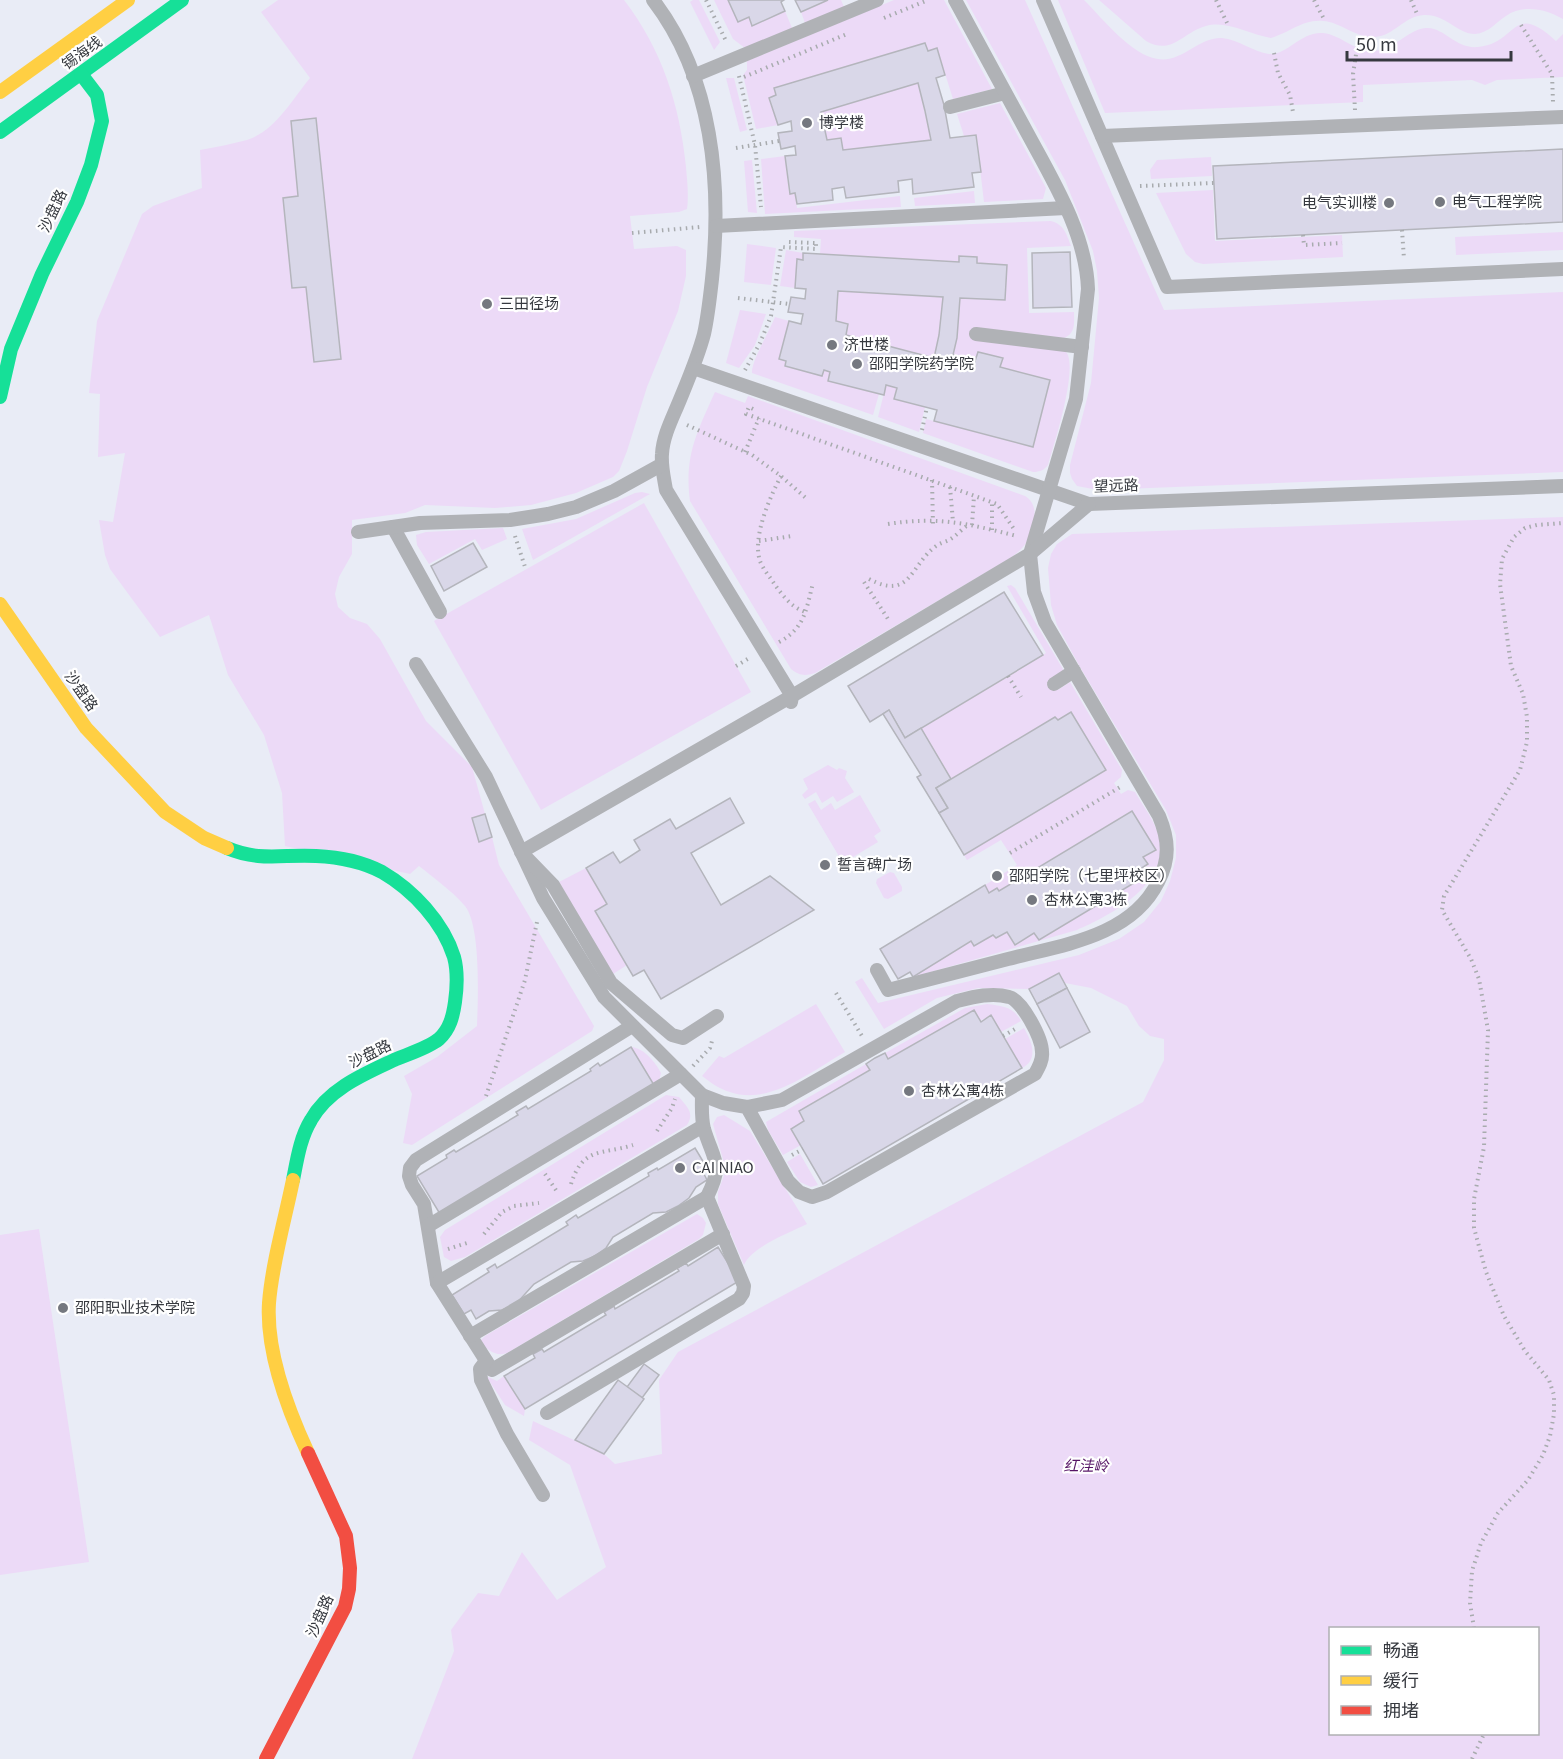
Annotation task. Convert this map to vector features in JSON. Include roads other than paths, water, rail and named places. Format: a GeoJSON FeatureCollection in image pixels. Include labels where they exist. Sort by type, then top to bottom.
{"type":"FeatureCollection","features":[{"type":"Feature","properties":{"kind":"main road","name":"锡海线"},"geometry":{"type":"LineString","coordinates":[[0,92],[128,0]]}},
{"type":"Feature","properties":{"kind":"main road","name":"锡海线"},"geometry":{"type":"LineString","coordinates":[[0,132],[182,0]]}},
{"type":"Feature","properties":{"kind":"main road","name":"沙盘路"},"geometry":{"type":"LineString","coordinates":[[0,397],[11,349],[91,165],[102,121],[97,95],[81,74]]}},
{"type":"Feature","properties":{"kind":"main road","name":"沙盘路"},"geometry":{"type":"LineString","coordinates":[[0,604],[86,728],[165,812],[204,838],[243,855],[278,858],[316,856],[356,862],[381,872],[406,889],[428,911],[444,936],[454,958],[457,984],[449,1028],[438,1040],[372,1070],[334,1092],[311,1119],[300,1146],[269,1303],[270,1331],[290,1414],[345,1536],[350,1568],[349,1589],[345,1607],[266,1759]]}},
{"type":"Feature","properties":{"kind":"lane"},"geometry":{"type":"LineString","coordinates":[[653,0],[665,16],[699,88],[710,138],[714,170],[716,226],[715,252],[704,333],[693,368],[665,434],[661,465],[666,490],[791,700]]}},
{"type":"Feature","properties":{"kind":"lane"},"geometry":{"type":"LineString","coordinates":[[693,76],[878,0]]}},
{"type":"Feature","properties":{"kind":"lane"},"geometry":{"type":"LineString","coordinates":[[877,970],[888,990],[1082,940],[1126,919],[1143,904],[1156,887],[1164,871],[1167,857],[1166,833],[1159,816],[1045,622],[1034,592],[1030,554],[1076,399],[1088,273],[1084,254],[1066,208],[955,0]]}},
{"type":"Feature","properties":{"kind":"lane"},"geometry":{"type":"LineString","coordinates":[[1043,0],[1167,287],[1563,269]]}},
{"type":"Feature","properties":{"kind":"lane"},"geometry":{"type":"LineString","coordinates":[[950,107],[1005,93]]}},
{"type":"Feature","properties":{"kind":"lane"},"geometry":{"type":"LineString","coordinates":[[1102,136],[1558,117]]}},
{"type":"Feature","properties":{"kind":"lane"},"geometry":{"type":"LineString","coordinates":[[716,226],[1066,208]]}},
{"type":"Feature","properties":{"kind":"lane"},"geometry":{"type":"LineString","coordinates":[[976,334],[1082,347]]}},
{"type":"Feature","properties":{"kind":"lane","name":"望远路"},"geometry":{"type":"LineString","coordinates":[[693,368],[1089,504],[1563,486]]}},
{"type":"Feature","properties":{"kind":"lane"},"geometry":{"type":"LineString","coordinates":[[358,532],[457,520],[491,521],[548,514],[576,507],[614,491],[661,465]]}},
{"type":"Feature","properties":{"kind":"lane"},"geometry":{"type":"LineString","coordinates":[[521,852],[791,700],[897,633],[1030,554],[1089,504]]}},
{"type":"Feature","properties":{"kind":"lane"},"geometry":{"type":"LineString","coordinates":[[393,527],[440,612]]}},
{"type":"Feature","properties":{"kind":"lane"},"geometry":{"type":"LineString","coordinates":[[416,664],[486,777],[543,898],[604,997],[632,1026],[686,1071],[702,1095],[703,1126],[718,1164],[717,1178],[707,1197],[470,1336]]}},
{"type":"Feature","properties":{"kind":"lane"},"geometry":{"type":"LineString","coordinates":[[1054,684],[1074,672]]}},
{"type":"Feature","properties":{"kind":"lane"},"geometry":{"type":"LineString","coordinates":[[521,852],[553,885],[611,983],[672,1035],[683,1038],[717,1016]]}},
{"type":"Feature","properties":{"kind":"lane"},"geometry":{"type":"LineString","coordinates":[[702,1095],[723,1103],[747,1107],[782,1100],[957,1001],[979,996],[1012,997],[1020,1004],[1041,1042],[1043,1055],[1035,1074],[827,1192],[812,1197],[800,1192],[788,1181],[747,1107]]}},
{"type":"Feature","properties":{"kind":"lane"},"geometry":{"type":"LineString","coordinates":[[632,1026],[425,1153],[410,1168],[409,1176],[412,1185],[424,1204],[437,1283],[492,1370],[723,1234]]}},
{"type":"Feature","properties":{"kind":"lane"},"geometry":{"type":"LineString","coordinates":[[428,1226],[686,1071]]}},
{"type":"Feature","properties":{"kind":"lane"},"geometry":{"type":"LineString","coordinates":[[437,1283],[703,1126]]}},
{"type":"Feature","properties":{"kind":"lane"},"geometry":{"type":"LineString","coordinates":[[547,1413],[739,1299],[744,1287],[707,1197]]}},
{"type":"Feature","properties":{"kind":"lane"},"geometry":{"type":"LineString","coordinates":[[486,1361],[480,1369],[481,1380],[507,1434],[543,1495]]}},
{"type":"Feature","properties":{"kind":"place","name":"博学楼"},"geometry":{"type":"Point","coordinates":[807,123]}},
{"type":"Feature","properties":{"kind":"place","name":"电气工程学院"},"geometry":{"type":"Point","coordinates":[1440,202]}},
{"type":"Feature","properties":{"kind":"place","name":"电气实训楼"},"geometry":{"type":"Point","coordinates":[1389,203]}},
{"type":"Feature","properties":{"kind":"place","name":"三田径场"},"geometry":{"type":"Point","coordinates":[487,304]}},
{"type":"Feature","properties":{"kind":"place","name":"济世楼"},"geometry":{"type":"Point","coordinates":[832,345]}},
{"type":"Feature","properties":{"kind":"place","name":"邵阳学院药学院"},"geometry":{"type":"Point","coordinates":[857,364]}},
{"type":"Feature","properties":{"kind":"place","name":"誓言碑广场"},"geometry":{"type":"Point","coordinates":[825,865]}},
{"type":"Feature","properties":{"kind":"place","name":"邵阳学院（七里坪校区）"},"geometry":{"type":"Point","coordinates":[997,876]}},
{"type":"Feature","properties":{"kind":"place","name":"杏林公寓3栋"},"geometry":{"type":"Point","coordinates":[1032,900]}},
{"type":"Feature","properties":{"kind":"place","name":"杏林公寓4栋"},"geometry":{"type":"Point","coordinates":[909,1091]}},
{"type":"Feature","properties":{"kind":"place","name":"CAI NIAO"},"geometry":{"type":"Point","coordinates":[680,1168]}},
{"type":"Feature","properties":{"kind":"place","name":"邵阳职业技术学院"},"geometry":{"type":"Point","coordinates":[63,1308]}},
{"type":"Feature","properties":{"kind":"park label","name":"红洼岭"},"geometry":{"type":"Point","coordinates":[1086,1466]}}]}
